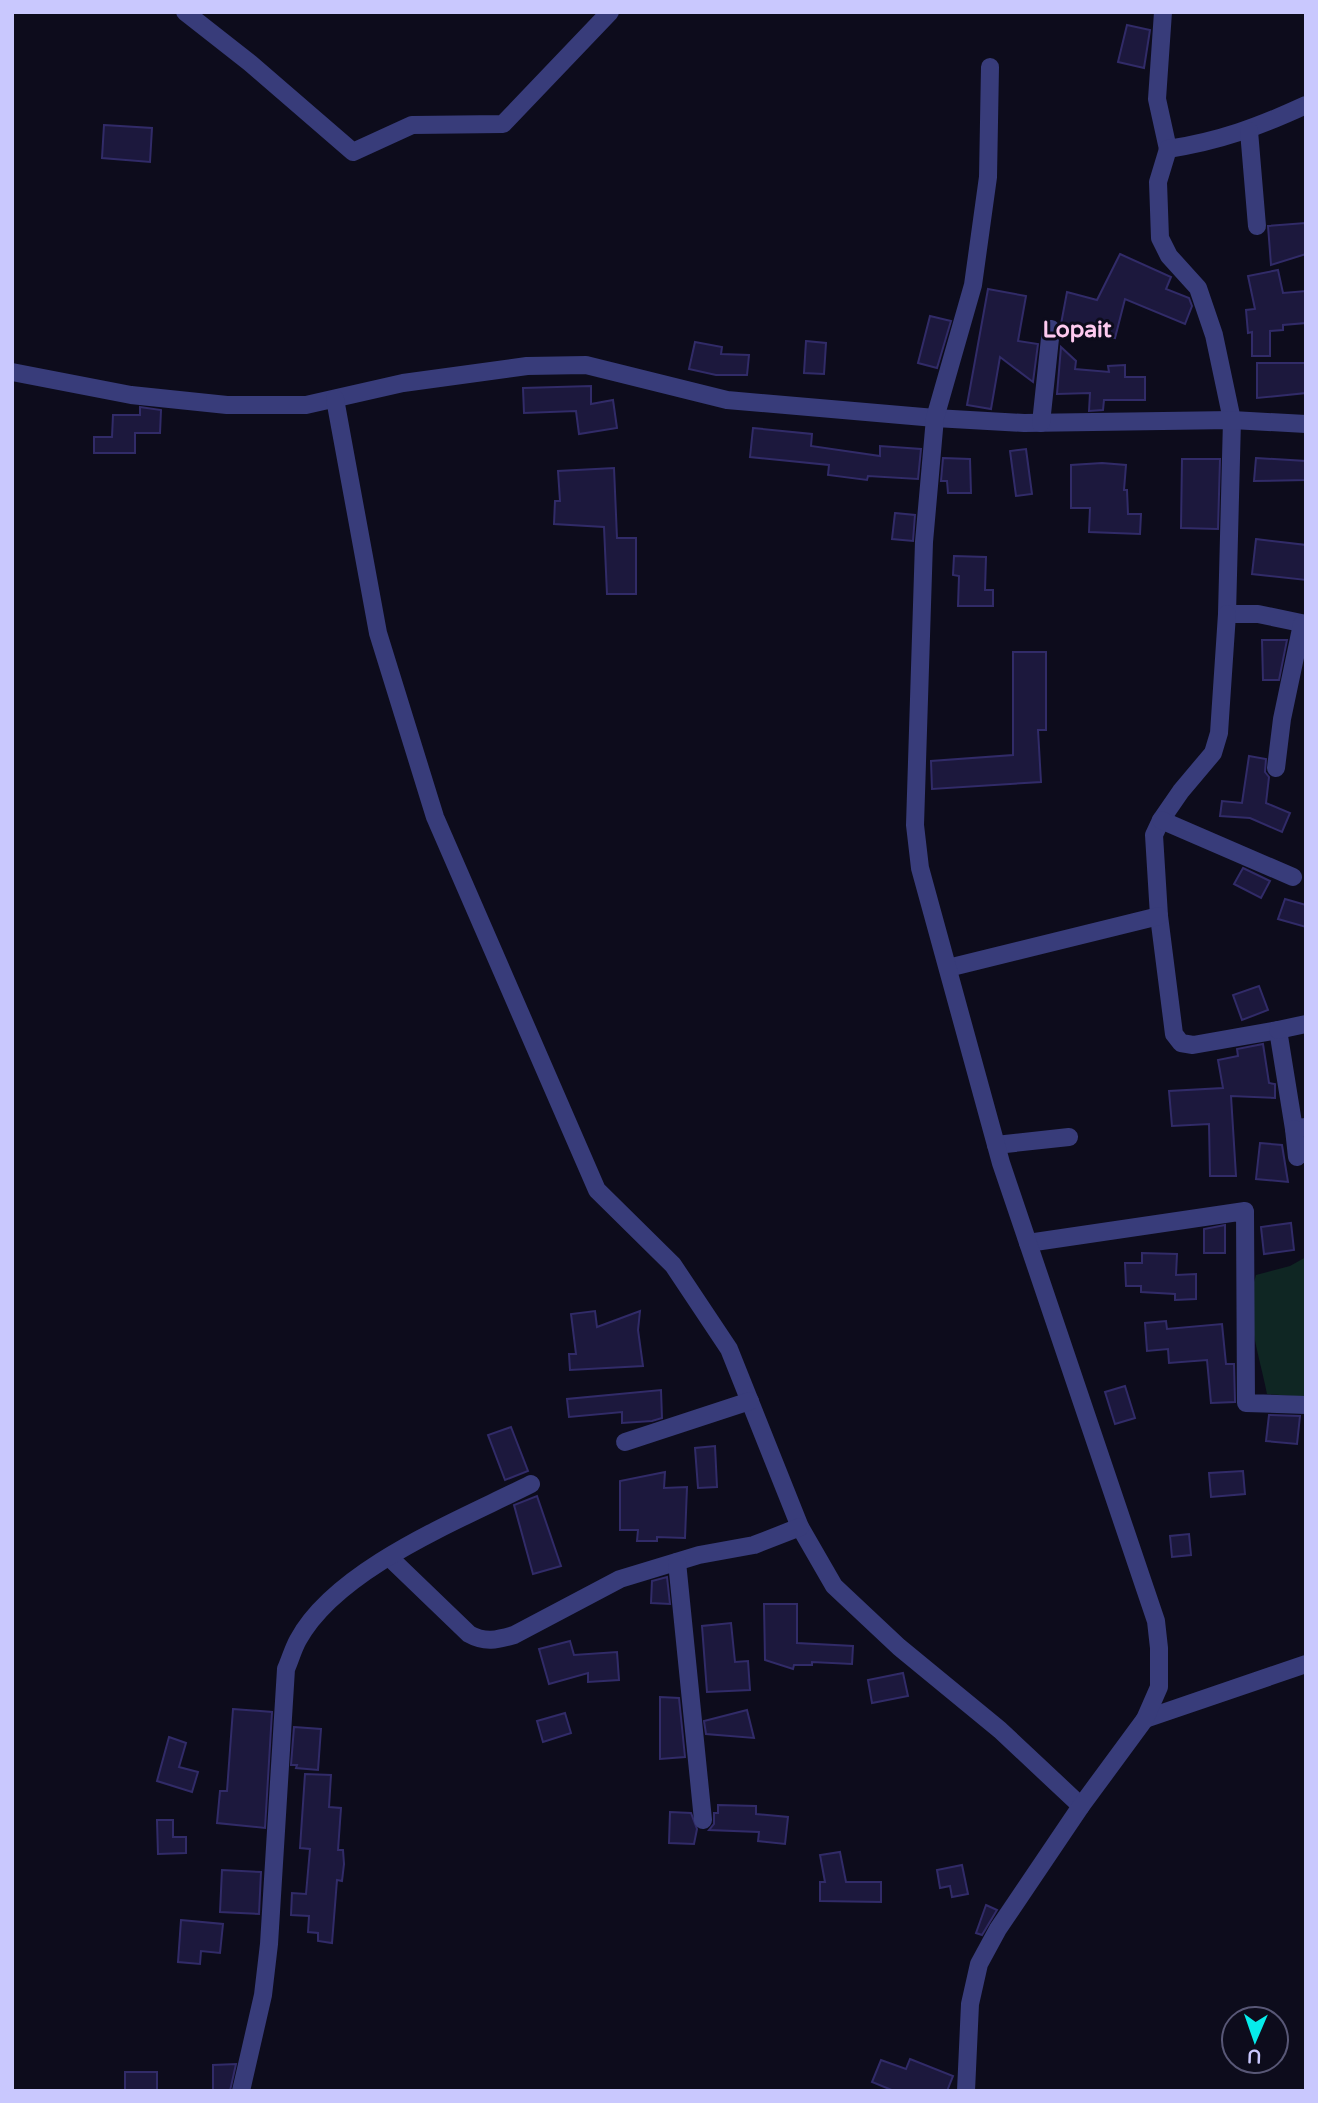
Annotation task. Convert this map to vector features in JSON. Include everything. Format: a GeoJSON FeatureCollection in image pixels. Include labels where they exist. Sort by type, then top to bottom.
{"type":"FeatureCollection","features":[{"type":"Feature","properties":{"kind":"street"},"geometry":{"type":"LineString","coordinates":[[185,12],[250,63],[353,152],[412,125],[503,124],[610,12]]}},
{"type":"Feature","properties":{"kind":"street"},"geometry":{"type":"LineString","coordinates":[[1163,12],[1157,99],[1168,149],[1158,182],[1160,238],[1170,256],[1198,288],[1214,335],[1232,420],[1227,614],[1219,733],[1213,753],[1161,820],[1154,835],[1159,916],[1174,1034],[1181,1043],[1193,1045],[1306,1024]]}},
{"type":"Feature","properties":{"kind":"street"},"geometry":{"type":"LineString","coordinates":[[966,2091],[970,2004],[979,1964],[1081,1806],[1145,1719],[1159,1687],[1156,1621],[996,1145],[920,868],[915,811],[924,555],[935,418],[975,270],[988,177],[990,67]]}},
{"type":"Feature","properties":{"kind":"street"},"geometry":{"type":"LineString","coordinates":[[1168,149],[1206,143],[1249,131],[1306,105]]}},
{"type":"Feature","properties":{"kind":"street"},"geometry":{"type":"LineString","coordinates":[[1249,131],[1257,226]]}},
{"type":"Feature","properties":{"kind":"street"},"geometry":{"type":"LineString","coordinates":[[1041,423],[1051,329]]}},
{"type":"Feature","properties":{"kind":"street"},"geometry":{"type":"LineString","coordinates":[[12,372],[131,395],[227,405],[306,405],[403,383],[513,368],[586,365],[727,400],[935,418],[1041,423],[1232,420],[1306,424]]}},
{"type":"Feature","properties":{"kind":"street"},"geometry":{"type":"LineString","coordinates":[[335,399],[378,633],[435,817],[597,1190],[673,1265],[729,1349],[800,1527],[834,1586],[899,1647],[1000,1730],[1081,1806]]}},
{"type":"Feature","properties":{"kind":"street"},"geometry":{"type":"LineString","coordinates":[[1227,614],[1258,614],[1304,624],[1282,719],[1276,768]]}},
{"type":"Feature","properties":{"kind":"street"},"geometry":{"type":"LineString","coordinates":[[1161,820],[1293,877]]}},
{"type":"Feature","properties":{"kind":"street"},"geometry":{"type":"LineString","coordinates":[[948,968],[1159,916]]}},
{"type":"Feature","properties":{"kind":"street"},"geometry":{"type":"LineString","coordinates":[[1278,1030],[1300,1128],[1297,1157]]}},
{"type":"Feature","properties":{"kind":"street"},"geometry":{"type":"LineString","coordinates":[[996,1145],[1069,1137]]}},
{"type":"Feature","properties":{"kind":"street"},"geometry":{"type":"LineString","coordinates":[[1028,1243],[1245,1211],[1246,1403],[1306,1405]]}},
{"type":"Feature","properties":{"kind":"street"},"geometry":{"type":"LineString","coordinates":[[625,1442],[750,1401]]}},
{"type":"Feature","properties":{"kind":"street"},"geometry":{"type":"LineString","coordinates":[[241,2091],[263,1995],[269,1944],[286,1669],[298,1639],[317,1614],[357,1577],[389,1557],[531,1484]]}},
{"type":"Feature","properties":{"kind":"street"},"geometry":{"type":"LineString","coordinates":[[389,1557],[469,1634],[481,1641],[514,1635],[620,1579],[677,1562],[754,1545],[800,1527]]}},
{"type":"Feature","properties":{"kind":"street"},"geometry":{"type":"LineString","coordinates":[[677,1562],[703,1820]]}},
{"type":"Feature","properties":{"kind":"street"},"geometry":{"type":"LineString","coordinates":[[1145,1719],[1306,1664]]}},
{"type":"Feature","properties":{"kind":"green space"},"geometry":{"type":"Polygon","coordinates":[[[1306,1257],[1306,1397],[1267,1394],[1252,1320],[1252,1290],[1256,1275],[1290,1266],[1306,1257]]]}},
{"type":"Feature","properties":{"kind":"building"},"geometry":{"type":"Polygon","coordinates":[[[1127,25],[1150,30],[1144,68],[1118,62],[1127,25]]]}},
{"type":"Feature","properties":{"kind":"building"},"geometry":{"type":"Polygon","coordinates":[[[104,125],[152,128],[150,162],[102,158],[104,125]]]}},
{"type":"Feature","properties":{"kind":"building"},"geometry":{"type":"Polygon","coordinates":[[[1305,223],[1306,254],[1271,265],[1268,226],[1305,223]]]}},
{"type":"Feature","properties":{"kind":"building"},"geometry":{"type":"Polygon","coordinates":[[[1120,254],[1171,277],[1166,289],[1189,298],[1192,306],[1185,324],[1125,299],[1115,338],[1061,324],[1067,292],[1097,300],[1120,254]]]}},
{"type":"Feature","properties":{"kind":"building"},"geometry":{"type":"Polygon","coordinates":[[[1278,270],[1283,293],[1306,291],[1306,323],[1283,325],[1283,330],[1270,331],[1270,356],[1252,356],[1252,332],[1248,333],[1246,310],[1255,309],[1248,276],[1278,270]]]}},
{"type":"Feature","properties":{"kind":"building"},"geometry":{"type":"Polygon","coordinates":[[[988,289],[1026,296],[1018,341],[1038,344],[1033,382],[1000,357],[991,409],[967,405],[988,289]]]}},
{"type":"Feature","properties":{"kind":"building"},"geometry":{"type":"Polygon","coordinates":[[[930,316],[951,321],[937,368],[918,363],[930,316]]]}},
{"type":"Feature","properties":{"kind":"building"},"geometry":{"type":"Polygon","coordinates":[[[806,341],[826,343],[824,374],[804,373],[806,341]]]}},
{"type":"Feature","properties":{"kind":"building"},"geometry":{"type":"Polygon","coordinates":[[[695,342],[722,347],[721,354],[749,355],[747,375],[716,375],[689,369],[695,342]]]}},
{"type":"Feature","properties":{"kind":"building"},"geometry":{"type":"Polygon","coordinates":[[[1061,347],[1076,361],[1075,369],[1109,372],[1108,366],[1125,365],[1125,377],[1145,377],[1145,400],[1104,400],[1103,410],[1089,411],[1090,393],[1057,394],[1061,347]]]}},
{"type":"Feature","properties":{"kind":"building"},"geometry":{"type":"Polygon","coordinates":[[[1257,363],[1306,363],[1306,393],[1257,398],[1257,363]]]}},
{"type":"Feature","properties":{"kind":"building"},"geometry":{"type":"Polygon","coordinates":[[[591,386],[591,404],[613,400],[617,428],[579,434],[576,411],[524,413],[523,388],[591,386]]]}},
{"type":"Feature","properties":{"kind":"building"},"geometry":{"type":"Polygon","coordinates":[[[140,407],[161,410],[160,433],[135,433],[135,453],[94,453],[94,437],[112,437],[113,415],[140,415],[140,407]]]}},
{"type":"Feature","properties":{"kind":"building"},"geometry":{"type":"Polygon","coordinates":[[[753,428],[812,434],[811,446],[880,456],[880,446],[921,449],[918,479],[868,476],[867,480],[828,475],[829,465],[750,457],[753,428]]]}},
{"type":"Feature","properties":{"kind":"building"},"geometry":{"type":"Polygon","coordinates":[[[1026,449],[1032,494],[1016,496],[1010,451],[1026,449]]]}},
{"type":"Feature","properties":{"kind":"building"},"geometry":{"type":"Polygon","coordinates":[[[943,458],[970,459],[971,493],[948,493],[947,481],[941,481],[943,458]]]}},
{"type":"Feature","properties":{"kind":"building"},"geometry":{"type":"Polygon","coordinates":[[[1256,458],[1306,461],[1306,480],[1254,481],[1256,458]]]}},
{"type":"Feature","properties":{"kind":"building"},"geometry":{"type":"Polygon","coordinates":[[[1182,459],[1220,459],[1218,529],[1181,528],[1182,459]]]}},
{"type":"Feature","properties":{"kind":"building"},"geometry":{"type":"Polygon","coordinates":[[[1071,465],[1126,465],[1124,490],[1127,490],[1128,514],[1141,514],[1140,534],[1089,532],[1090,508],[1071,508],[1071,465]]]}},
{"type":"Feature","properties":{"kind":"building"},"geometry":{"type":"Polygon","coordinates":[[[614,468],[617,538],[636,538],[636,594],[607,594],[604,527],[554,524],[555,501],[560,501],[558,471],[614,468]]]}},
{"type":"Feature","properties":{"kind":"building"},"geometry":{"type":"Polygon","coordinates":[[[895,513],[915,515],[913,541],[892,539],[895,513]]]}},
{"type":"Feature","properties":{"kind":"building"},"geometry":{"type":"Polygon","coordinates":[[[1256,539],[1306,545],[1306,580],[1252,574],[1256,539]]]}},
{"type":"Feature","properties":{"kind":"building"},"geometry":{"type":"Polygon","coordinates":[[[954,556],[986,557],[985,590],[993,590],[993,606],[958,606],[959,576],[953,575],[954,556]]]}},
{"type":"Feature","properties":{"kind":"building"},"geometry":{"type":"Polygon","coordinates":[[[1262,640],[1287,640],[1279,680],[1263,680],[1262,640]]]}},
{"type":"Feature","properties":{"kind":"building"},"geometry":{"type":"Polygon","coordinates":[[[1013,652],[1046,652],[1046,730],[1038,730],[1041,782],[932,789],[931,761],[1013,755],[1013,652]]]}},
{"type":"Feature","properties":{"kind":"building"},"geometry":{"type":"Polygon","coordinates":[[[1249,756],[1266,759],[1265,772],[1269,777],[1266,803],[1290,813],[1282,832],[1250,818],[1220,816],[1222,801],[1242,803],[1249,756]]]}},
{"type":"Feature","properties":{"kind":"building"},"geometry":{"type":"Polygon","coordinates":[[[1243,868],[1270,881],[1261,898],[1234,884],[1243,868]]]}},
{"type":"Feature","properties":{"kind":"building"},"geometry":{"type":"Polygon","coordinates":[[[1285,899],[1306,905],[1306,927],[1278,919],[1285,899]]]}},
{"type":"Feature","properties":{"kind":"building"},"geometry":{"type":"Polygon","coordinates":[[[1259,986],[1268,1010],[1242,1020],[1233,995],[1259,986]]]}},
{"type":"Feature","properties":{"kind":"building"},"geometry":{"type":"Polygon","coordinates":[[[1263,1044],[1269,1083],[1275,1084],[1275,1098],[1231,1096],[1236,1176],[1210,1176],[1209,1124],[1172,1126],[1169,1091],[1223,1088],[1218,1060],[1238,1056],[1237,1049],[1263,1044]]]}},
{"type":"Feature","properties":{"kind":"building"},"geometry":{"type":"Polygon","coordinates":[[[1260,1143],[1282,1145],[1288,1182],[1256,1179],[1260,1143]]]}},
{"type":"Feature","properties":{"kind":"building"},"geometry":{"type":"Polygon","coordinates":[[[1291,1223],[1294,1250],[1264,1254],[1261,1227],[1291,1223]]]}},
{"type":"Feature","properties":{"kind":"building"},"geometry":{"type":"Polygon","coordinates":[[[1225,1225],[1225,1253],[1204,1253],[1204,1229],[1225,1225]]]}},
{"type":"Feature","properties":{"kind":"building"},"geometry":{"type":"Polygon","coordinates":[[[1142,1253],[1177,1254],[1176,1275],[1196,1274],[1196,1299],[1175,1300],[1175,1294],[1141,1292],[1141,1286],[1126,1286],[1125,1263],[1142,1263],[1142,1253]]]}},
{"type":"Feature","properties":{"kind":"building"},"geometry":{"type":"Polygon","coordinates":[[[595,1311],[597,1327],[640,1311],[638,1330],[643,1366],[570,1370],[569,1354],[576,1354],[571,1314],[595,1311]]]}},
{"type":"Feature","properties":{"kind":"building"},"geometry":{"type":"Polygon","coordinates":[[[1166,1321],[1167,1329],[1222,1324],[1226,1364],[1234,1364],[1235,1402],[1211,1403],[1207,1360],[1169,1363],[1168,1349],[1147,1351],[1145,1323],[1166,1321]]]}},
{"type":"Feature","properties":{"kind":"building"},"geometry":{"type":"Polygon","coordinates":[[[1125,1386],[1135,1418],[1115,1424],[1105,1392],[1125,1386]]]}},
{"type":"Feature","properties":{"kind":"building"},"geometry":{"type":"Polygon","coordinates":[[[661,1390],[662,1418],[652,1421],[622,1423],[622,1412],[569,1417],[567,1399],[661,1390]]]}},
{"type":"Feature","properties":{"kind":"building"},"geometry":{"type":"Polygon","coordinates":[[[1269,1415],[1300,1416],[1297,1444],[1266,1441],[1269,1415]]]}},
{"type":"Feature","properties":{"kind":"building"},"geometry":{"type":"Polygon","coordinates":[[[511,1427],[528,1471],[505,1480],[488,1435],[511,1427]]]}},
{"type":"Feature","properties":{"kind":"building"},"geometry":{"type":"Polygon","coordinates":[[[715,1446],[717,1487],[698,1488],[695,1448],[715,1446]]]}},
{"type":"Feature","properties":{"kind":"building"},"geometry":{"type":"Polygon","coordinates":[[[1243,1471],[1245,1494],[1211,1497],[1209,1473],[1243,1471]]]}},
{"type":"Feature","properties":{"kind":"building"},"geometry":{"type":"Polygon","coordinates":[[[665,1472],[664,1488],[687,1487],[685,1538],[657,1537],[657,1541],[637,1541],[638,1530],[620,1530],[620,1481],[665,1472]]]}},
{"type":"Feature","properties":{"kind":"building"},"geometry":{"type":"Polygon","coordinates":[[[537,1496],[561,1566],[533,1574],[514,1505],[537,1496]]]}},
{"type":"Feature","properties":{"kind":"building"},"geometry":{"type":"Polygon","coordinates":[[[1189,1534],[1191,1555],[1172,1557],[1170,1536],[1189,1534]]]}},
{"type":"Feature","properties":{"kind":"building"},"geometry":{"type":"Polygon","coordinates":[[[667,1577],[670,1604],[651,1603],[652,1581],[667,1577]]]}},
{"type":"Feature","properties":{"kind":"building"},"geometry":{"type":"Polygon","coordinates":[[[764,1604],[797,1604],[797,1643],[853,1646],[852,1664],[812,1662],[812,1665],[794,1665],[793,1669],[765,1660],[764,1604]]]}},
{"type":"Feature","properties":{"kind":"building"},"geometry":{"type":"Polygon","coordinates":[[[731,1623],[735,1662],[748,1661],[750,1690],[707,1692],[702,1626],[731,1623]]]}},
{"type":"Feature","properties":{"kind":"building"},"geometry":{"type":"Polygon","coordinates":[[[570,1641],[574,1655],[617,1652],[619,1680],[588,1682],[588,1673],[549,1684],[539,1649],[570,1641]]]}},
{"type":"Feature","properties":{"kind":"building"},"geometry":{"type":"Polygon","coordinates":[[[903,1673],[908,1696],[872,1703],[868,1680],[903,1673]]]}},
{"type":"Feature","properties":{"kind":"building"},"geometry":{"type":"Polygon","coordinates":[[[660,1697],[679,1698],[685,1757],[660,1759],[660,1697]]]}},
{"type":"Feature","properties":{"kind":"building"},"geometry":{"type":"Polygon","coordinates":[[[233,1709],[272,1712],[265,1828],[217,1823],[220,1791],[227,1791],[233,1709]]]}},
{"type":"Feature","properties":{"kind":"building"},"geometry":{"type":"Polygon","coordinates":[[[747,1710],[754,1738],[706,1734],[704,1721],[747,1710]]]}},
{"type":"Feature","properties":{"kind":"building"},"geometry":{"type":"Polygon","coordinates":[[[565,1713],[571,1733],[543,1742],[537,1721],[565,1713]]]}},
{"type":"Feature","properties":{"kind":"building"},"geometry":{"type":"Polygon","coordinates":[[[294,1727],[321,1729],[318,1770],[291,1765],[294,1727]]]}},
{"type":"Feature","properties":{"kind":"building"},"geometry":{"type":"Polygon","coordinates":[[[169,1737],[186,1743],[179,1767],[198,1772],[192,1792],[157,1781],[169,1737]]]}},
{"type":"Feature","properties":{"kind":"building"},"geometry":{"type":"Polygon","coordinates":[[[305,1774],[331,1775],[329,1807],[341,1808],[338,1850],[343,1850],[344,1864],[342,1881],[337,1880],[332,1943],[318,1941],[318,1933],[308,1932],[309,1916],[291,1915],[292,1893],[306,1894],[310,1849],[300,1848],[305,1774]]]}},
{"type":"Feature","properties":{"kind":"building"},"geometry":{"type":"Polygon","coordinates":[[[718,1805],[756,1806],[756,1814],[788,1817],[785,1844],[758,1841],[759,1832],[709,1830],[714,1824],[714,1813],[718,1813],[718,1805]]]}},
{"type":"Feature","properties":{"kind":"building"},"geometry":{"type":"Polygon","coordinates":[[[670,1812],[691,1813],[697,1829],[694,1844],[669,1843],[670,1812]]]}},
{"type":"Feature","properties":{"kind":"building"},"geometry":{"type":"Polygon","coordinates":[[[157,1820],[173,1820],[173,1837],[186,1837],[186,1853],[158,1854],[157,1820]]]}},
{"type":"Feature","properties":{"kind":"building"},"geometry":{"type":"Polygon","coordinates":[[[840,1852],[846,1882],[881,1882],[881,1902],[820,1901],[820,1882],[825,1882],[820,1855],[840,1852]]]}},
{"type":"Feature","properties":{"kind":"building"},"geometry":{"type":"Polygon","coordinates":[[[962,1865],[968,1894],[952,1897],[950,1886],[940,1888],[937,1870],[962,1865]]]}},
{"type":"Feature","properties":{"kind":"building"},"geometry":{"type":"Polygon","coordinates":[[[222,1870],[261,1872],[259,1914],[220,1912],[222,1870]]]}},
{"type":"Feature","properties":{"kind":"building"},"geometry":{"type":"Polygon","coordinates":[[[986,1905],[997,1910],[982,1935],[976,1933],[986,1905]]]}},
{"type":"Feature","properties":{"kind":"building"},"geometry":{"type":"Polygon","coordinates":[[[181,1920],[223,1924],[220,1953],[201,1951],[200,1964],[178,1962],[181,1920]]]}},
{"type":"Feature","properties":{"kind":"building"},"geometry":{"type":"Polygon","coordinates":[[[910,2059],[953,2076],[947,2091],[894,2091],[872,2082],[881,2060],[906,2069],[910,2059]]]}},
{"type":"Feature","properties":{"kind":"building"},"geometry":{"type":"Polygon","coordinates":[[[236,2064],[230,2091],[213,2091],[213,2065],[236,2064]]]}},
{"type":"Feature","properties":{"kind":"building"},"geometry":{"type":"Polygon","coordinates":[[[125,2072],[157,2072],[157,2091],[125,2091],[125,2072]]]}},
{"type":"Feature","properties":{"kind":"district","name":"Lopait"},"geometry":{"type":"Point","coordinates":[1077,330]}}]}
